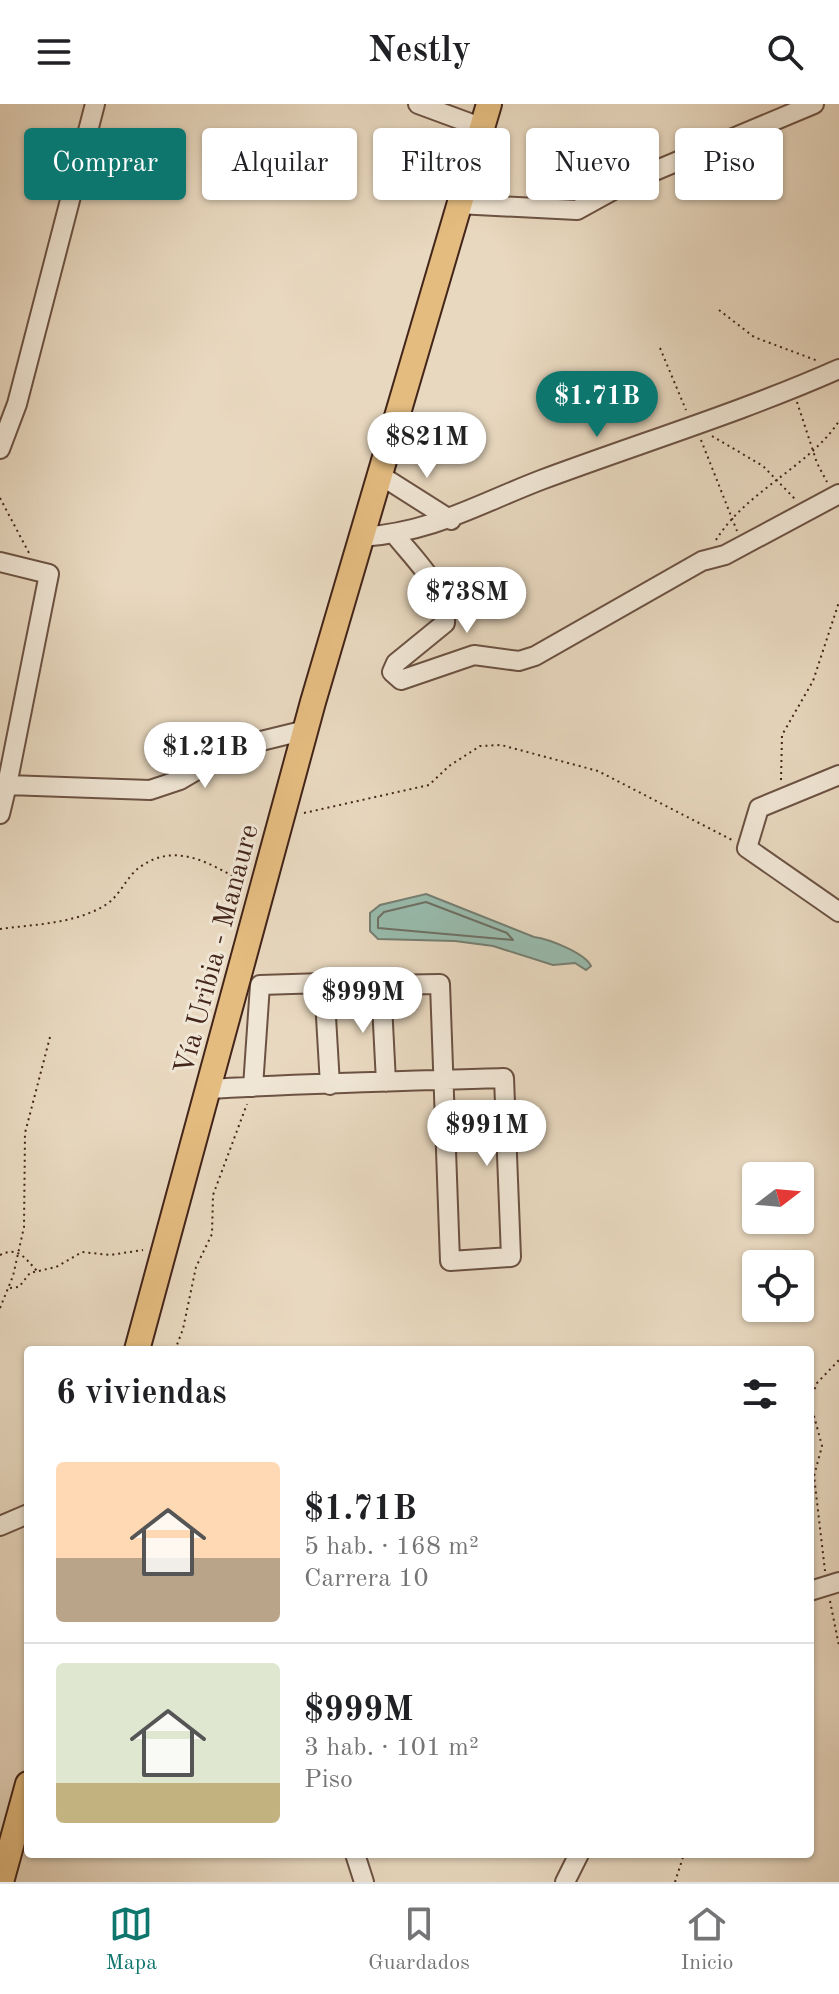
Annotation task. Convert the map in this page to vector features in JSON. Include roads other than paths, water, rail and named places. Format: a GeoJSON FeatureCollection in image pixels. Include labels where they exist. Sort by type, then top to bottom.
{"type":"FeatureCollection","features":[{"type":"Feature","properties":{"kind":"main road","name":"Vía Uribia - Manaure"},"geometry":{"type":"LineString","coordinates":[[483,128],[489,104]]}},
{"type":"Feature","properties":{"kind":"main road","name":"Vía Uribia - Manaure"},"geometry":{"type":"LineString","coordinates":[[138,1346],[306,730],[458,200]]}},
{"type":"Feature","properties":{"kind":"main road"},"geometry":{"type":"LineString","coordinates":[[1,1879],[24,1812]]}},
{"type":"Feature","properties":{"kind":"street"},"geometry":{"type":"LineString","coordinates":[[0,449],[17,404],[95,104]]}},
{"type":"Feature","properties":{"kind":"street"},"geometry":{"type":"LineString","coordinates":[[418,104],[483,128]]}},
{"type":"Feature","properties":{"kind":"street"},"geometry":{"type":"LineString","coordinates":[[457,204],[577,210],[626,183],[814,104]]}},
{"type":"Feature","properties":{"kind":"street"},"geometry":{"type":"LineString","coordinates":[[362,537],[395,535],[451,520],[539,481],[793,390],[834,366]]}},
{"type":"Feature","properties":{"kind":"street"},"geometry":{"type":"LineString","coordinates":[[380,475],[451,520]]}},
{"type":"Feature","properties":{"kind":"street"},"geometry":{"type":"LineString","coordinates":[[395,535],[427,574],[446,611],[445,623],[396,663],[394,677],[401,680],[474,655],[519,661],[535,656],[702,561],[742,546],[838,495]]}},
{"type":"Feature","properties":{"kind":"street"},"geometry":{"type":"LineString","coordinates":[[0,562],[49,574],[0,814]]}},
{"type":"Feature","properties":{"kind":"street"},"geometry":{"type":"LineString","coordinates":[[7,785],[150,790],[180,780],[216,759],[261,741],[306,730]]}},
{"type":"Feature","properties":{"kind":"street"},"geometry":{"type":"LineString","coordinates":[[839,775],[759,808],[747,848],[839,912]]}},
{"type":"Feature","properties":{"kind":"street"},"geometry":{"type":"LineString","coordinates":[[253,1087],[260,985],[324,983],[330,1085]]}},
{"type":"Feature","properties":{"kind":"street"},"geometry":{"type":"LineString","coordinates":[[208,1089],[330,1085],[386,1082],[443,1080],[504,1078],[511,1257],[450,1261],[443,1080],[440,984],[381,985],[386,1082]]}},
{"type":"Feature","properties":{"kind":"street"},"geometry":{"type":"LineString","coordinates":[[0,1526],[24,1516]]}},
{"type":"Feature","properties":{"kind":"street"},"geometry":{"type":"LineString","coordinates":[[356,1858],[364,1882]]}},
{"type":"Feature","properties":{"kind":"street"},"geometry":{"type":"LineString","coordinates":[[565,1882],[577,1858]]}},
{"type":"Feature","properties":{"kind":"water"},"geometry":{"type":"Polygon","coordinates":[[[426,894],[566,947],[582,956],[591,966],[586,970],[575,963],[553,965],[493,946],[455,941],[378,939],[370,931],[370,913],[380,905],[426,894]]]}}]}
